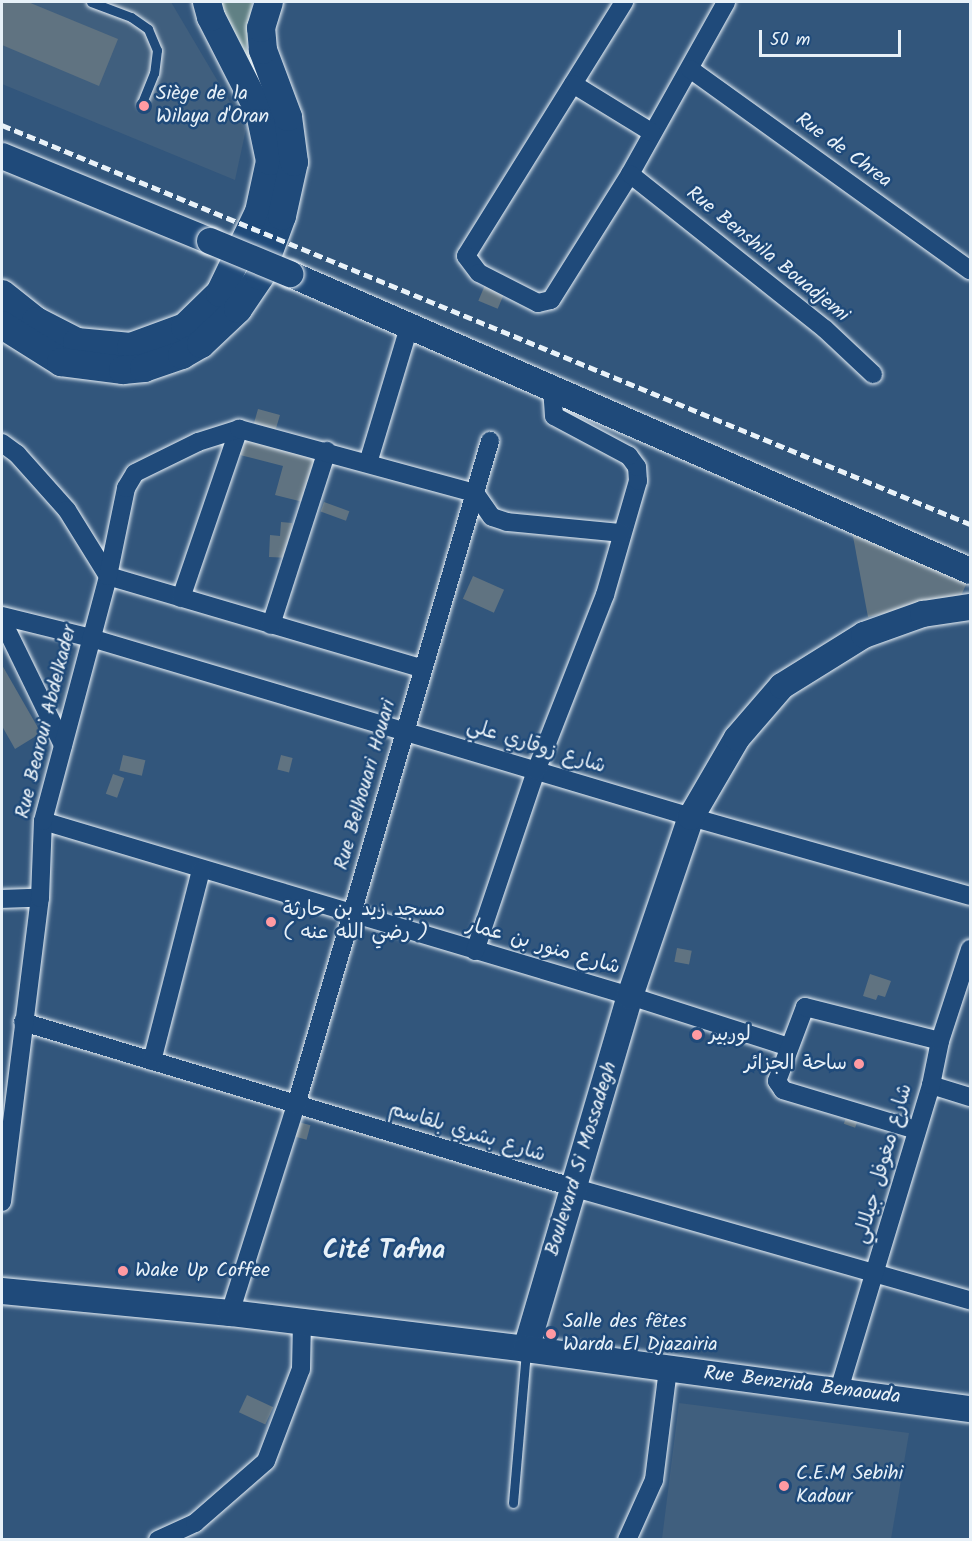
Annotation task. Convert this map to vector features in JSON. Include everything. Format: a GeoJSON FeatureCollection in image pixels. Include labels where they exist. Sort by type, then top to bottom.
{"type":"FeatureCollection","features":[{"type":"Feature","properties":{"kind":"main road"},"geometry":{"type":"LineString","coordinates":[[2,325],[61,362],[123,370],[144,368],[182,355],[201,344],[238,309],[260,276],[282,216],[294,162],[288,117],[263,50],[261,28],[269,2]]}},
{"type":"Feature","properties":{"kind":"main road"},"geometry":{"type":"LineString","coordinates":[[2,294],[36,321],[77,342],[131,347],[185,327],[220,293],[259,213],[270,161],[260,113],[206,7]]}},
{"type":"Feature","properties":{"kind":"street"},"geometry":{"type":"LineString","coordinates":[[624,2],[466,256],[479,273],[538,303],[551,300],[630,174],[651,132],[690,69],[726,2]]}},
{"type":"Feature","properties":{"kind":"street","name":"Rue de Chrea"},"geometry":{"type":"LineString","coordinates":[[690,69],[970,270]]}},
{"type":"Feature","properties":{"kind":"street"},"geometry":{"type":"LineString","coordinates":[[573,84],[651,132]]}},
{"type":"Feature","properties":{"kind":"street"},"geometry":{"type":"LineString","coordinates":[[2,156],[290,274],[970,571]]}},
{"type":"Feature","properties":{"kind":"street","name":"Rue Benshila Bouadjemi"},"geometry":{"type":"LineString","coordinates":[[630,174],[825,329],[873,374]]}},
{"type":"Feature","properties":{"kind":"street"},"geometry":{"type":"LineString","coordinates":[[368,463],[409,327]]}},
{"type":"Feature","properties":{"kind":"street"},"geometry":{"type":"LineString","coordinates":[[475,951],[536,771],[605,595],[621,533],[638,481],[637,467],[614,444],[554,416],[552,390]]}},
{"type":"Feature","properties":{"kind":"street"},"geometry":{"type":"LineString","coordinates":[[181,598],[239,429],[475,493],[492,517],[507,522],[621,533]]}},
{"type":"Feature","properties":{"kind":"street","name":"Rue Bearoui Abdelkader"},"geometry":{"type":"LineString","coordinates":[[2,1202],[22,1022],[40,897],[43,821],[108,576],[126,488],[135,473],[198,442],[239,429]]}},
{"type":"Feature","properties":{"kind":"street","name":"Rue Belhouari Houari"},"geometry":{"type":"LineString","coordinates":[[230,1313],[296,1105],[490,441]]}},
{"type":"Feature","properties":{"kind":"street"},"geometry":{"type":"LineString","coordinates":[[2,443],[17,454],[67,510],[108,576],[423,669]]}},
{"type":"Feature","properties":{"kind":"street"},"geometry":{"type":"LineString","coordinates":[[271,625],[327,451]]}},
{"type":"Feature","properties":{"kind":"street","name":"Boulevard Si Mossadegh"},"geometry":{"type":"LineString","coordinates":[[526,1349],[630,996],[691,817],[737,738],[782,686],[864,635],[924,614],[970,607]]}},
{"type":"Feature","properties":{"kind":"street"},"geometry":{"type":"LineString","coordinates":[[2,618],[6,640],[63,745]]}},
{"type":"Feature","properties":{"kind":"street","name":"شارع زوقاري علي"},"geometry":{"type":"LineString","coordinates":[[2,618],[91,638],[691,817],[970,896]]}},
{"type":"Feature","properties":{"kind":"street","name":"شارع منور بن عمار"},"geometry":{"type":"LineString","coordinates":[[43,821],[201,870],[630,996],[789,1047]]}},
{"type":"Feature","properties":{"kind":"street"},"geometry":{"type":"LineString","coordinates":[[152,1061],[201,870]]}},
{"type":"Feature","properties":{"kind":"street"},"geometry":{"type":"LineString","coordinates":[[2,899],[40,897]]}},
{"type":"Feature","properties":{"kind":"street","name":"شارع مغوفل جيلالي"},"geometry":{"type":"LineString","coordinates":[[840,1390],[877,1272],[931,1084],[940,1041],[970,949]]}},
{"type":"Feature","properties":{"kind":"street"},"geometry":{"type":"LineString","coordinates":[[916,1130],[783,1090],[777,1081],[802,1010],[809,1006],[940,1041]]}},
{"type":"Feature","properties":{"kind":"street","name":"شارع بشري بلقاسم"},"geometry":{"type":"LineString","coordinates":[[22,1022],[572,1187],[970,1300]]}},
{"type":"Feature","properties":{"kind":"street"},"geometry":{"type":"LineString","coordinates":[[931,1084],[970,1097]]}},
{"type":"Feature","properties":{"kind":"street"},"geometry":{"type":"LineString","coordinates":[[2,1291],[230,1313],[526,1349]]}},
{"type":"Feature","properties":{"kind":"street"},"geometry":{"type":"LineString","coordinates":[[158,1539],[195,1523],[266,1461],[301,1369],[302,1321]]}},
{"type":"Feature","properties":{"kind":"street","name":"Rue Benzrida Benaouda"},"geometry":{"type":"LineString","coordinates":[[526,1349],[970,1408]]}},
{"type":"Feature","properties":{"kind":"street"},"geometry":{"type":"LineString","coordinates":[[627,1539],[654,1480],[668,1369]]}},
{"type":"Feature","properties":{"kind":"lane"},"geometry":{"type":"LineString","coordinates":[[91,2],[131,17],[148,29],[157,50],[154,73],[142,103]]}},
{"type":"Feature","properties":{"kind":"lane"},"geometry":{"type":"LineString","coordinates":[[513,1503],[526,1349]]}},
{"type":"Feature","properties":{"kind":"shaded area","name":"Siège de la Wilaya d'Oran"},"geometry":{"type":"Polygon","coordinates":[[[2,2],[171,2],[246,129],[235,180],[2,84],[2,2]]]}},
{"type":"Feature","properties":{"kind":"shaded area","name":"C.E.M Sebihi Kadour"},"geometry":{"type":"Polygon","coordinates":[[[679,1403],[909,1433],[891,1539],[662,1539],[679,1403]]]}},
{"type":"Feature","properties":{"kind":"green space"},"geometry":{"type":"Polygon","coordinates":[[[216,2],[252,2],[247,48],[260,78],[251,75],[216,2]]]}},
{"type":"Feature","properties":{"kind":"building"},"geometry":{"type":"Polygon","coordinates":[[[2,2],[28,2],[118,39],[99,86],[2,45],[2,2]]]}},
{"type":"Feature","properties":{"kind":"building"},"geometry":{"type":"Polygon","coordinates":[[[485,285],[504,293],[498,309],[478,301],[485,285]]]}},
{"type":"Feature","properties":{"kind":"building"},"geometry":{"type":"Polygon","coordinates":[[[258,409],[280,415],[274,435],[318,447],[303,502],[275,495],[283,466],[236,454],[243,427],[252,430],[258,409]]]}},
{"type":"Feature","properties":{"kind":"building"},"geometry":{"type":"Polygon","coordinates":[[[324,502],[349,511],[346,521],[321,511],[324,502]]]}},
{"type":"Feature","properties":{"kind":"building"},"geometry":{"type":"Polygon","coordinates":[[[281,522],[292,523],[290,558],[269,557],[270,535],[280,536],[281,522]]]}},
{"type":"Feature","properties":{"kind":"building"},"geometry":{"type":"Polygon","coordinates":[[[852,531],[969,578],[960,598],[868,617],[852,531]]]}},
{"type":"Feature","properties":{"kind":"building"},"geometry":{"type":"Polygon","coordinates":[[[473,576],[504,590],[494,613],[463,599],[473,576]]]}},
{"type":"Feature","properties":{"kind":"building"},"geometry":{"type":"Polygon","coordinates":[[[2,665],[41,733],[15,749],[2,726],[2,665]]]}},
{"type":"Feature","properties":{"kind":"building"},"geometry":{"type":"Polygon","coordinates":[[[123,755],[145,760],[142,776],[119,771],[123,755]]]}},
{"type":"Feature","properties":{"kind":"building"},"geometry":{"type":"Polygon","coordinates":[[[281,755],[293,758],[289,772],[277,770],[281,755]]]}},
{"type":"Feature","properties":{"kind":"building"},"geometry":{"type":"Polygon","coordinates":[[[113,774],[124,778],[117,798],[106,794],[113,774]]]}},
{"type":"Feature","properties":{"kind":"building"},"geometry":{"type":"Polygon","coordinates":[[[677,948],[692,951],[689,965],[674,962],[677,948]]]}},
{"type":"Feature","properties":{"kind":"building"},"geometry":{"type":"Polygon","coordinates":[[[870,974],[891,981],[885,997],[878,995],[876,1000],[863,996],[870,974]]]}},
{"type":"Feature","properties":{"kind":"building"},"geometry":{"type":"Polygon","coordinates":[[[851,1104],[862,1108],[855,1128],[844,1124],[851,1104]]]}},
{"type":"Feature","properties":{"kind":"building"},"geometry":{"type":"Polygon","coordinates":[[[295,1121],[310,1125],[307,1140],[291,1135],[295,1121]]]}},
{"type":"Feature","properties":{"kind":"building"},"geometry":{"type":"Polygon","coordinates":[[[247,1395],[273,1407],[265,1424],[239,1412],[247,1395]]]}},
{"type":"Feature","properties":{"kind":"railway"},"geometry":{"type":"LineString","coordinates":[[2,125],[970,524]]}},
{"type":"Feature","properties":{"kind":"place","name":"Siège de la Wilaya d'Oran"},"geometry":{"type":"Point","coordinates":[144,106]}},
{"type":"Feature","properties":{"kind":"place","name":"مسجد زيد بن حارثة ( رضي الله عنه )"},"geometry":{"type":"Point","coordinates":[271,922]}},
{"type":"Feature","properties":{"kind":"place","name":"لوربير"},"geometry":{"type":"Point","coordinates":[697,1035]}},
{"type":"Feature","properties":{"kind":"place","name":"ساحة الجزائر"},"geometry":{"type":"Point","coordinates":[859,1064]}},
{"type":"Feature","properties":{"kind":"place","name":"Wake Up Coffee"},"geometry":{"type":"Point","coordinates":[123,1271]}},
{"type":"Feature","properties":{"kind":"place","name":"Salle des fêtes Warda El Djazairia"},"geometry":{"type":"Point","coordinates":[551,1334]}},
{"type":"Feature","properties":{"kind":"place","name":"C.E.M Sebihi Kadour"},"geometry":{"type":"Point","coordinates":[784,1486]}},
{"type":"Feature","properties":{"kind":"district","name":"Cité Tafna"},"geometry":{"type":"Point","coordinates":[384,1252]}}]}
